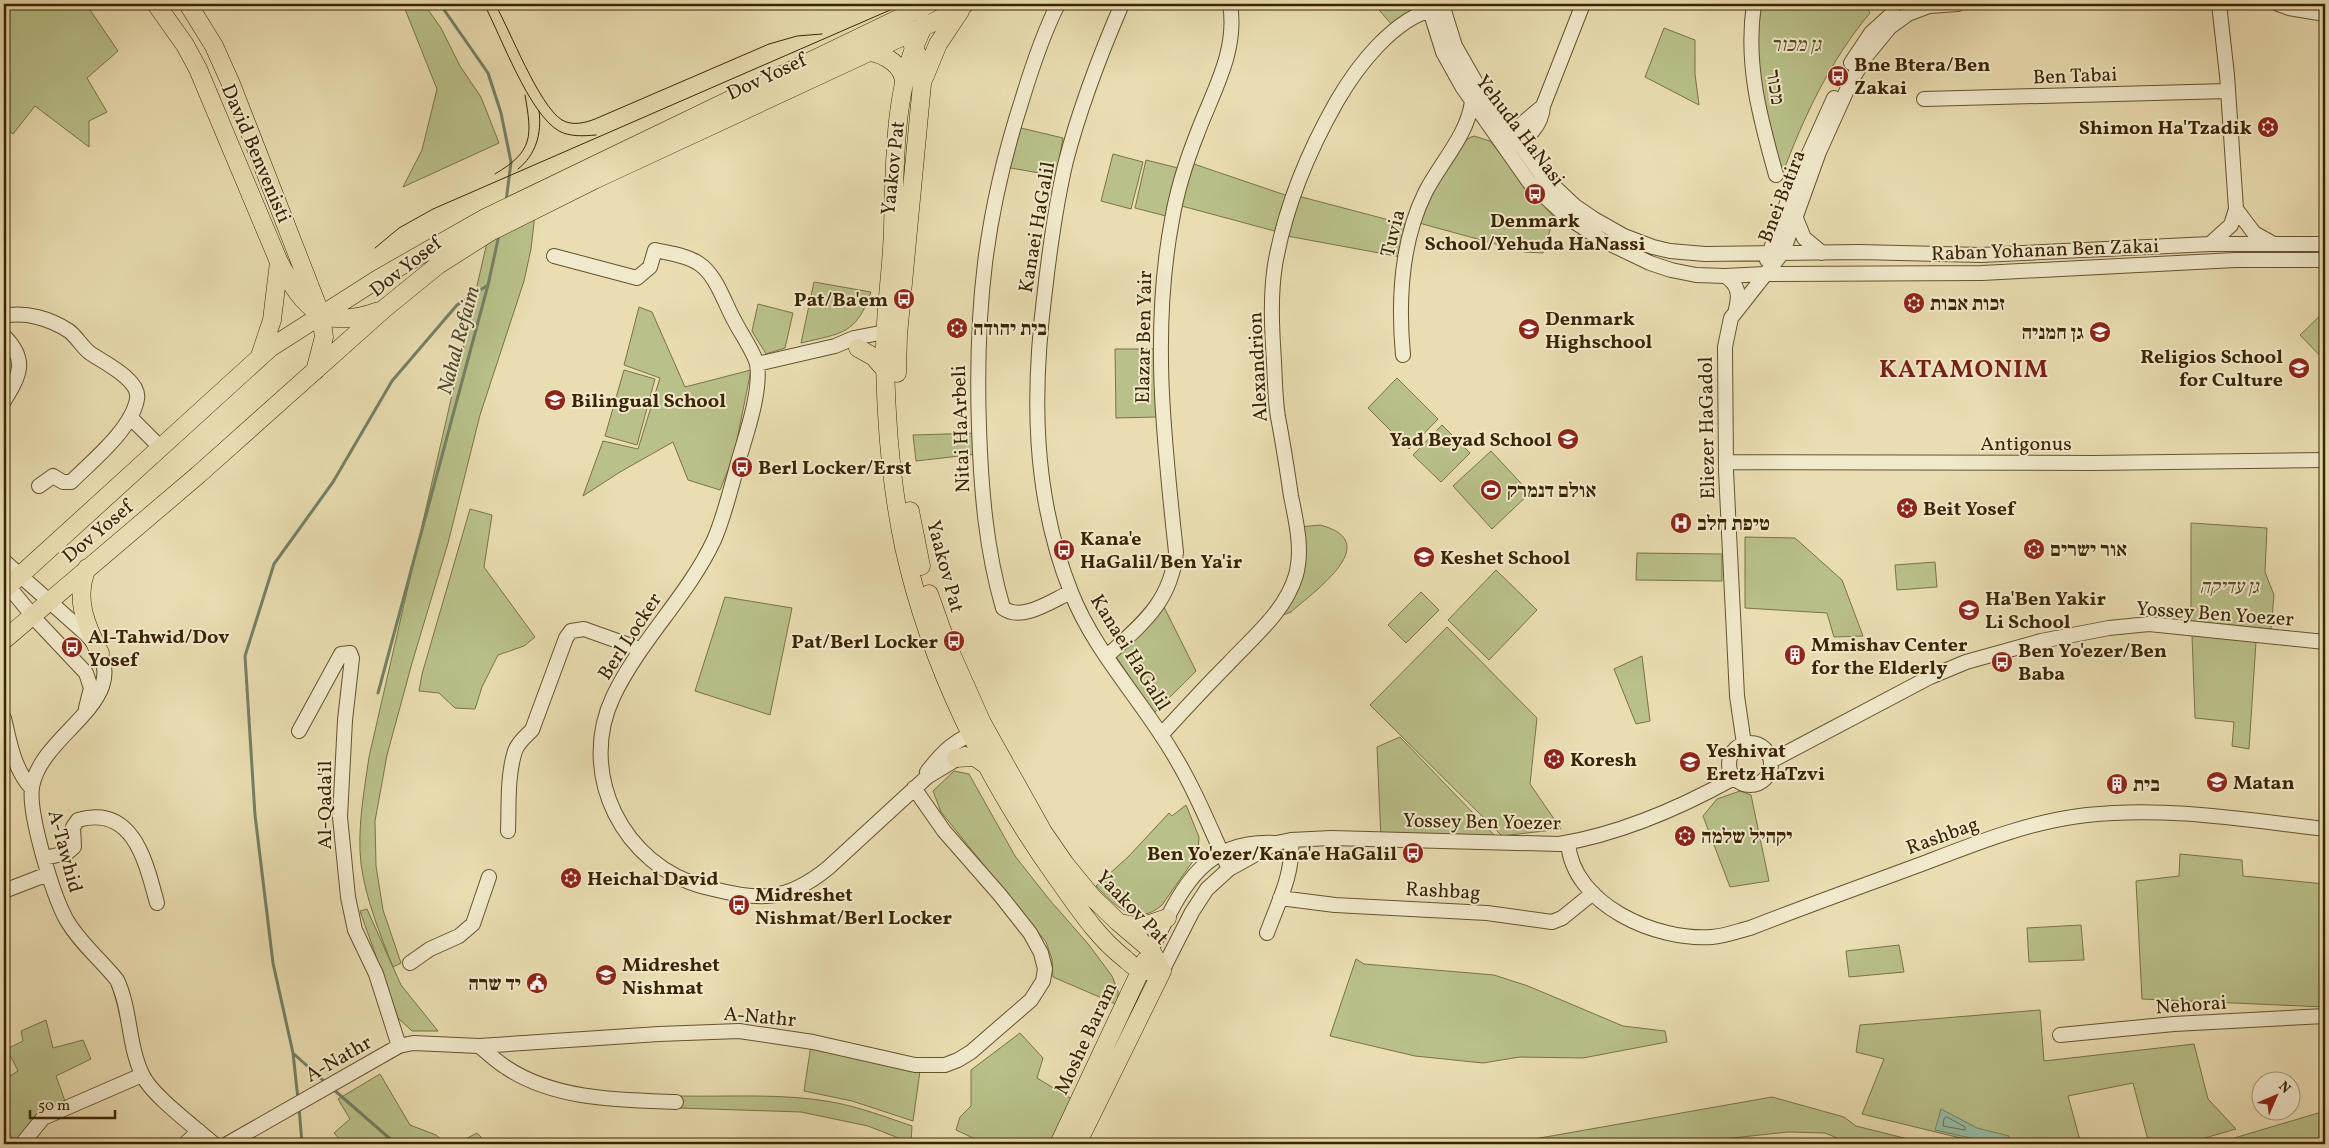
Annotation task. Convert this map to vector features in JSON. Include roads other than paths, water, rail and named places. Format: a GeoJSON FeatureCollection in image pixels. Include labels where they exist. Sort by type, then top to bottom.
{"type":"FeatureCollection","features":[{"type":"Feature","properties":{"kind":"main road","name":"David Benvenisti"},"geometry":{"type":"LineString","coordinates":[[156,4],[185,45],[209,91],[279,262],[301,294],[321,315]]}},
{"type":"Feature","properties":{"kind":"main road","name":"David Benvenisti"},"geometry":{"type":"LineString","coordinates":[[188,4],[214,46],[231,84],[321,315],[324,337],[315,371]]}},
{"type":"Feature","properties":{"kind":"main road"},"geometry":{"type":"LineString","coordinates":[[872,31],[929,4]]}},
{"type":"Feature","properties":{"kind":"main road","name":"Yaakov Pat"},"geometry":{"type":"LineString","coordinates":[[936,4],[923,27],[909,41],[893,184],[889,337],[906,491],[917,549],[929,597],[989,768],[1042,856],[1086,919],[1113,949],[1140,970],[1162,971]]}},
{"type":"Feature","properties":{"kind":"main road"},"geometry":{"type":"LineString","coordinates":[[923,27],[966,4]]}},
{"type":"Feature","properties":{"kind":"main road"},"geometry":{"type":"LineString","coordinates":[[922,88],[936,48],[966,4]]}},
{"type":"Feature","properties":{"kind":"main road"},"geometry":{"type":"LineString","coordinates":[[872,31],[889,29],[909,41]]}},
{"type":"Feature","properties":{"kind":"main road","name":"Dov Yosef"},"geometry":{"type":"LineString","coordinates":[[9,583],[260,356],[321,315],[435,245],[487,225],[872,31]]}},
{"type":"Feature","properties":{"kind":"main road","name":"Dov Yosef"},"geometry":{"type":"LineString","coordinates":[[544,196],[870,52],[909,41]]}},
{"type":"Feature","properties":{"kind":"main road","name":"Yaakov Pat"},"geometry":{"type":"LineString","coordinates":[[909,41],[921,63],[922,88],[886,371],[892,470],[909,567],[934,647],[980,738],[1021,795],[1065,864],[1092,897],[1151,950],[1162,971]]}},
{"type":"Feature","properties":{"kind":"main road"},"geometry":{"type":"LineString","coordinates":[[870,52],[879,54],[893,62],[903,75],[904,83]]}},
{"type":"Feature","properties":{"kind":"main road","name":"Dov Yosef"},"geometry":{"type":"LineString","coordinates":[[4,640],[87,567],[198,474],[384,309],[487,225]]}},
{"type":"Feature","properties":{"kind":"main road"},"geometry":{"type":"LineString","coordinates":[[260,356],[272,320],[279,262]]}},
{"type":"Feature","properties":{"kind":"main road"},"geometry":{"type":"LineString","coordinates":[[321,315],[334,319],[346,319],[384,309]]}},
{"type":"Feature","properties":{"kind":"main road"},"geometry":{"type":"LineString","coordinates":[[858,348],[874,357],[886,371]]}},
{"type":"Feature","properties":{"kind":"main road"},"geometry":{"type":"LineString","coordinates":[[87,567],[81,586],[81,605],[100,654]]}},
{"type":"Feature","properties":{"kind":"main road"},"geometry":{"type":"LineString","coordinates":[[956,758],[975,758],[989,768]]}},
{"type":"Feature","properties":{"kind":"main road"},"geometry":{"type":"LineString","coordinates":[[1118,922],[1132,927],[1142,927],[1167,918]]}},
{"type":"Feature","properties":{"kind":"main road"},"geometry":{"type":"LineString","coordinates":[[1113,949],[1122,968],[1128,995]]}},
{"type":"Feature","properties":{"kind":"main road","name":"Moshe Baram"},"geometry":{"type":"LineString","coordinates":[[1059,1144],[1151,950]]}},
{"type":"Feature","properties":{"kind":"main road","name":"Moshe Baram"},"geometry":{"type":"LineString","coordinates":[[1078,1144],[1162,971]]}},
{"type":"Feature","properties":{"kind":"street","name":"Nitai HaArbeli"},"geometry":{"type":"LineString","coordinates":[[1058,4],[1027,85],[1000,171],[985,252],[977,336],[977,371],[983,502],[988,541],[1003,608],[1011,614],[1024,613],[1071,592]]}},
{"type":"Feature","properties":{"kind":"street","name":"Kanaei HaGalil"},"geometry":{"type":"LineString","coordinates":[[1122,4],[1083,105],[1066,164],[1041,322],[1036,388],[1040,469],[1051,528],[1071,592],[1107,656],[1187,777],[1229,869]]}},
{"type":"Feature","properties":{"kind":"street","name":"Elazar Ben Yair"},"geometry":{"type":"LineString","coordinates":[[1107,656],[1148,618],[1158,606],[1172,579],[1175,564],[1176,552],[1159,366],[1165,258],[1180,180],[1228,56],[1231,33],[1230,4]]}},
{"type":"Feature","properties":{"kind":"street"},"geometry":{"type":"LineString","coordinates":[[1503,146],[1514,138],[1543,106],[1583,4]]}},
{"type":"Feature","properties":{"kind":"street","name":"מכור"},"geometry":{"type":"LineString","coordinates":[[1754,4],[1751,51],[1752,76],[1776,176]]}},
{"type":"Feature","properties":{"kind":"street","name":"Bnei Batira"},"geometry":{"type":"LineString","coordinates":[[1765,274],[1768,254],[1809,151],[1852,61],[1878,25],[1893,12],[1911,4]]}},
{"type":"Feature","properties":{"kind":"street","name":"Bnei Batira"},"geometry":{"type":"LineString","coordinates":[[1765,274],[1783,252],[1819,152],[1852,82],[1879,39],[1897,21],[1915,11],[1929,6],[1958,4]]}},
{"type":"Feature","properties":{"kind":"street"},"geometry":{"type":"LineString","coordinates":[[2210,244],[2231,225],[2236,209],[2228,91],[2219,4]]}},
{"type":"Feature","properties":{"kind":"street"},"geometry":{"type":"LineString","coordinates":[[2278,4],[2289,8],[2325,14]]}},
{"type":"Feature","properties":{"kind":"street","name":"Yehuda HaNasi"},"geometry":{"type":"LineString","coordinates":[[1435,6],[1475,81],[1514,138],[1540,173],[1575,206],[1624,236],[1653,247],[1683,253],[1768,254]]}},
{"type":"Feature","properties":{"kind":"street","name":"Yehuda HaNasi"},"geometry":{"type":"LineString","coordinates":[[1435,6],[1443,52],[1472,101],[1529,182],[1566,217],[1616,248],[1671,270],[1696,275],[1765,274]]}},
{"type":"Feature","properties":{"kind":"street","name":"Alexandrion"},"geometry":{"type":"LineString","coordinates":[[1161,735],[1270,620],[1291,590],[1299,554],[1297,522],[1277,412],[1272,326],[1275,266],[1290,208],[1305,163],[1318,134],[1342,91],[1367,59],[1392,34],[1408,21],[1435,6]]}},
{"type":"Feature","properties":{"kind":"street","name":"Ben Tabai"},"geometry":{"type":"LineString","coordinates":[[1924,99],[2228,91]]}},
{"type":"Feature","properties":{"kind":"street","name":"Tuvia"},"geometry":{"type":"LineString","coordinates":[[1403,355],[1403,276],[1410,233],[1424,194],[1462,132],[1469,116],[1472,101]]}},
{"type":"Feature","properties":{"kind":"street"},"geometry":{"type":"LineString","coordinates":[[1462,132],[1478,129],[1495,134]]}},
{"type":"Feature","properties":{"kind":"street"},"geometry":{"type":"LineString","coordinates":[[2236,209],[2254,233],[2272,243]]}},
{"type":"Feature","properties":{"kind":"street"},"geometry":{"type":"LineString","coordinates":[[1795,216],[1804,238],[1822,253]]}},
{"type":"Feature","properties":{"kind":"street","name":"Raban Yohanan Ben Zakai"},"geometry":{"type":"LineString","coordinates":[[1768,254],[1783,252],[1859,252],[1981,255],[2210,244],[2325,244]]}},
{"type":"Feature","properties":{"kind":"street"},"geometry":{"type":"LineString","coordinates":[[554,256],[637,278],[650,267],[655,250],[699,263],[713,279],[757,364],[835,346],[854,338],[889,337]]}},
{"type":"Feature","properties":{"kind":"street","name":"Raban Yohanan Ben Zakai"},"geometry":{"type":"LineString","coordinates":[[1765,274],[1982,274],[2236,260],[2325,260]]}},
{"type":"Feature","properties":{"kind":"street","name":"Eliezer HaGadol"},"geometry":{"type":"LineString","coordinates":[[1744,744],[1737,696],[1727,462],[1725,347],[1730,318],[1765,274]]}},
{"type":"Feature","properties":{"kind":"street"},"geometry":{"type":"LineString","coordinates":[[1725,276],[1736,286],[1738,292],[1736,309]]}},
{"type":"Feature","properties":{"kind":"street"},"geometry":{"type":"LineString","coordinates":[[4,316],[16,313],[33,316],[70,332],[89,352],[123,374],[136,391],[138,398],[130,417],[112,440],[71,482],[63,482],[53,476],[39,486]]}},
{"type":"Feature","properties":{"kind":"street"},"geometry":{"type":"LineString","coordinates":[[4,336],[14,348],[19,358],[20,369],[4,401]]}},
{"type":"Feature","properties":{"kind":"street"},"geometry":{"type":"LineString","coordinates":[[835,346],[858,348],[889,337]]}},
{"type":"Feature","properties":{"kind":"street","name":"Berl Locker"},"geometry":{"type":"LineString","coordinates":[[757,364],[751,420],[714,539],[701,563],[640,648],[613,698],[605,723],[602,740],[604,777],[611,805],[626,834],[653,861],[668,871],[700,886],[736,893],[770,896],[789,893],[812,882],[914,788],[980,738]]}},
{"type":"Feature","properties":{"kind":"street"},"geometry":{"type":"LineString","coordinates":[[130,417],[160,447]]}},
{"type":"Feature","properties":{"kind":"street","name":"Antigonus"},"geometry":{"type":"LineString","coordinates":[[1727,462],[2142,463],[2325,460]]}},
{"type":"Feature","properties":{"kind":"street"},"geometry":{"type":"LineString","coordinates":[[4,561],[9,583],[49,600],[91,639],[100,654],[104,668],[102,689],[96,701],[83,716]]}},
{"type":"Feature","properties":{"kind":"street","name":"A-Tawhid"},"geometry":{"type":"LineString","coordinates":[[9,583],[32,615],[86,674],[90,685],[90,698],[83,716],[50,750],[41,764],[32,789],[33,806],[48,874],[66,920],[117,980],[123,992],[142,1076],[152,1089],[214,1144]]}},
{"type":"Feature","properties":{"kind":"street","name":"Yossey Ben Yoezer"},"geometry":{"type":"LineString","coordinates":[[1770,761],[1930,677],[1966,662],[2041,642],[2109,628],[2149,624],[2325,642]]}},
{"type":"Feature","properties":{"kind":"street"},"geometry":{"type":"LineString","coordinates":[[508,831],[510,782],[515,750],[522,739],[532,730],[566,638],[571,631],[584,629],[640,648]]}},
{"type":"Feature","properties":{"kind":"street","name":"Al-Qada'il"},"geometry":{"type":"LineString","coordinates":[[299,731],[341,654],[350,653],[352,658],[345,720],[340,817],[348,897],[355,930],[376,974],[399,1046]]}},
{"type":"Feature","properties":{"kind":"street"},"geometry":{"type":"LineString","coordinates":[[75,661],[88,663],[100,654]]}},
{"type":"Feature","properties":{"kind":"street"},"geometry":{"type":"LineString","coordinates":[[4,718],[19,774],[32,789]]}},
{"type":"Feature","properties":{"kind":"street","name":"Berl Locker"},"geometry":{"type":"LineString","coordinates":[[914,788],[939,757],[954,744],[980,738]]}},
{"type":"Feature","properties":{"kind":"street"},"geometry":{"type":"LineString","coordinates":[[1752,743],[1764,749],[1770,761],[1767,776],[1756,784],[1744,784],[1734,778],[1729,765],[1730,758],[1738,746],[1752,743]]}},
{"type":"Feature","properties":{"kind":"street","name":"Yossey Ben Yoezer"},"geometry":{"type":"LineString","coordinates":[[1151,950],[1187,881],[1208,861],[1256,842],[1276,843],[1290,840],[1330,838],[1568,843],[1600,835],[1649,818],[1711,791],[1734,778]]}},
{"type":"Feature","properties":{"kind":"street","name":"A-Nathr"},"geometry":{"type":"LineString","coordinates":[[227,1144],[399,1046],[413,1043],[479,1046],[659,1034],[739,1031],[813,1042],[915,1065],[945,1065],[958,1060],[971,1052],[1031,1000],[1043,981],[1045,969],[1041,953],[1030,933],[1000,895],[944,831],[914,788]]}},
{"type":"Feature","properties":{"kind":"street","name":"Rashbag"},"geometry":{"type":"LineString","coordinates":[[1568,843],[1569,859],[1576,875],[1604,903],[1633,922],[1672,934],[1713,937],[1750,928],[1982,841],[2029,826],[2084,815],[2129,812],[2184,813],[2325,828]]}},
{"type":"Feature","properties":{"kind":"street"},"geometry":{"type":"LineString","coordinates":[[44,858],[67,853],[74,847],[73,827],[78,820],[95,817],[108,818],[124,829],[139,846],[147,865],[157,903]]}},
{"type":"Feature","properties":{"kind":"street"},"geometry":{"type":"LineString","coordinates":[[1267,933],[1280,898],[1292,855],[1290,840]]}},
{"type":"Feature","properties":{"kind":"street","name":"Yossey Ben Yoezer"},"geometry":{"type":"LineString","coordinates":[[1162,971],[1200,899],[1214,881],[1229,869],[1276,843]]}},
{"type":"Feature","properties":{"kind":"street"},"geometry":{"type":"LineString","coordinates":[[4,890],[48,874]]}},
{"type":"Feature","properties":{"kind":"street"},"geometry":{"type":"LineString","coordinates":[[410,963],[430,949],[459,936],[474,924],[488,877]]}},
{"type":"Feature","properties":{"kind":"street","name":"Rashbag"},"geometry":{"type":"LineString","coordinates":[[1280,898],[1335,905],[1487,912],[1552,922],[1562,918],[1593,893]]}},
{"type":"Feature","properties":{"kind":"street","name":"Nehorai"},"geometry":{"type":"LineString","coordinates":[[2060,1035],[2174,1024],[2325,1016]]}},
{"type":"Feature","properties":{"kind":"street"},"geometry":{"type":"LineString","coordinates":[[479,1046],[507,1068],[539,1084],[611,1100],[676,1102]]}},
{"type":"Feature","properties":{"kind":"street"},"geometry":{"type":"LineString","coordinates":[[22,1144],[43,1118],[142,1076]]}},
{"type":"Feature","properties":{"kind":"street"},"geometry":{"type":"LineString","coordinates":[[185,1144],[199,1130]]}},
{"type":"Feature","properties":{"kind":"water"},"geometry":{"type":"Polygon","coordinates":[[[1941,1109],[1977,1128],[2009,1136],[2008,1144],[1997,1144],[1935,1130],[1941,1109]]]}},
{"type":"Feature","properties":{"kind":"waterway","name":"Nahal Refaim"},"geometry":{"type":"LineString","coordinates":[[440,4],[488,73],[501,113],[511,162],[506,202]]}},
{"type":"Feature","properties":{"kind":"waterway","name":"Nahal Refaim"},"geometry":{"type":"LineString","coordinates":[[378,693],[488,285],[499,235]]}},
{"type":"Feature","properties":{"kind":"waterway"},"geometry":{"type":"LineString","coordinates":[[298,1099],[293,1053],[273,963],[255,815],[245,656],[274,564],[333,482],[392,381],[457,305],[488,285]]}},
{"type":"Feature","properties":{"kind":"waterway"},"geometry":{"type":"LineString","coordinates":[[294,1054],[326,1083]]}},
{"type":"Feature","properties":{"kind":"waterway"},"geometry":{"type":"LineString","coordinates":[[333,1089],[396,1144]]}},
{"type":"Feature","properties":{"kind":"waterway"},"geometry":{"type":"LineString","coordinates":[[299,1107],[302,1144]]}},
{"type":"Feature","properties":{"kind":"tram line"},"geometry":{"type":"LineString","coordinates":[[484,4],[527,92],[548,122],[559,131],[568,134],[596,135]]}},
{"type":"Feature","properties":{"kind":"tram line"},"geometry":{"type":"LineString","coordinates":[[495,4],[544,100],[562,120],[574,123],[583,123],[595,119],[769,44],[797,36],[822,34]]}},
{"type":"Feature","properties":{"kind":"tram line"},"geometry":{"type":"LineString","coordinates":[[375,248],[399,228],[433,209],[904,4]]}},
{"type":"Feature","properties":{"kind":"tram line"},"geometry":{"type":"LineString","coordinates":[[495,174],[517,158],[527,141],[529,121],[525,95]]}},
{"type":"Feature","properties":{"kind":"tram line"},"geometry":{"type":"LineString","coordinates":[[518,169],[529,157],[536,143],[540,127],[539,111]]}},
{"type":"Feature","properties":{"kind":"place","name":"Bne Btera/Ben Zakai"},"geometry":{"type":"Point","coordinates":[1838,76]}},
{"type":"Feature","properties":{"kind":"place","name":"Shimon Ha'Tzadik"},"geometry":{"type":"Point","coordinates":[2268,127]}},
{"type":"Feature","properties":{"kind":"place","name":"Denmark School/Yehuda HaNassi"},"geometry":{"type":"Point","coordinates":[1535,194]}},
{"type":"Feature","properties":{"kind":"place","name":"Pat/Ba'em"},"geometry":{"type":"Point","coordinates":[904,299]}},
{"type":"Feature","properties":{"kind":"place","name":"זכות אבות"},"geometry":{"type":"Point","coordinates":[1914,303]}},
{"type":"Feature","properties":{"kind":"place","name":"בית יהודה"},"geometry":{"type":"Point","coordinates":[957,328]}},
{"type":"Feature","properties":{"kind":"place","name":"Denmark Highschool"},"geometry":{"type":"Point","coordinates":[1529,329]}},
{"type":"Feature","properties":{"kind":"place","name":"גן חמניה"},"geometry":{"type":"Point","coordinates":[2100,332]}},
{"type":"Feature","properties":{"kind":"place","name":"Religios School for Culture"},"geometry":{"type":"Point","coordinates":[2299,368]}},
{"type":"Feature","properties":{"kind":"place","name":"Bilingual School"},"geometry":{"type":"Point","coordinates":[555,400]}},
{"type":"Feature","properties":{"kind":"place","name":"Yad Beyad School"},"geometry":{"type":"Point","coordinates":[1568,439]}},
{"type":"Feature","properties":{"kind":"place","name":"Berl Locker/Erst"},"geometry":{"type":"Point","coordinates":[742,467]}},
{"type":"Feature","properties":{"kind":"place","name":"אולם דנמרק"},"geometry":{"type":"Point","coordinates":[1491,490]}},
{"type":"Feature","properties":{"kind":"place","name":"Beit Yosef"},"geometry":{"type":"Point","coordinates":[1907,508]}},
{"type":"Feature","properties":{"kind":"place","name":"טיפת חלב"},"geometry":{"type":"Point","coordinates":[1681,523]}},
{"type":"Feature","properties":{"kind":"place","name":"אור ישרים"},"geometry":{"type":"Point","coordinates":[2034,549]}},
{"type":"Feature","properties":{"kind":"place","name":"Kana'e HaGalil/Ben Ya'ir"},"geometry":{"type":"Point","coordinates":[1064,550]}},
{"type":"Feature","properties":{"kind":"place","name":"Keshet School"},"geometry":{"type":"Point","coordinates":[1424,557]}},
{"type":"Feature","properties":{"kind":"place","name":"Ha'Ben Yakir Li School"},"geometry":{"type":"Point","coordinates":[1969,610]}},
{"type":"Feature","properties":{"kind":"place","name":"Pat/Berl Locker"},"geometry":{"type":"Point","coordinates":[954,641]}},
{"type":"Feature","properties":{"kind":"place","name":"Al-Tahwid/Dov Yosef"},"geometry":{"type":"Point","coordinates":[72,647]}},
{"type":"Feature","properties":{"kind":"place","name":"Mmishav Center for the Elderly"},"geometry":{"type":"Point","coordinates":[1795,655]}},
{"type":"Feature","properties":{"kind":"place","name":"Ben Yo'ezer/Ben Baba"},"geometry":{"type":"Point","coordinates":[2002,662]}},
{"type":"Feature","properties":{"kind":"place","name":"Koresh"},"geometry":{"type":"Point","coordinates":[1554,759]}},
{"type":"Feature","properties":{"kind":"place","name":"Yeshivat Eretz HaTzvi"},"geometry":{"type":"Point","coordinates":[1690,762]}},
{"type":"Feature","properties":{"kind":"place","name":"Matan"},"geometry":{"type":"Point","coordinates":[2217,782]}},
{"type":"Feature","properties":{"kind":"place","name":"בית"},"geometry":{"type":"Point","coordinates":[2117,784]}},
{"type":"Feature","properties":{"kind":"place","name":"יקהיל שלמה"},"geometry":{"type":"Point","coordinates":[1685,836]}},
{"type":"Feature","properties":{"kind":"place","name":"Ben Yo'ezer/Kana'e HaGalil"},"geometry":{"type":"Point","coordinates":[1413,853]}},
{"type":"Feature","properties":{"kind":"place","name":"Heichal David"},"geometry":{"type":"Point","coordinates":[571,878]}},
{"type":"Feature","properties":{"kind":"place","name":"Midreshet Nishmat/Berl Locker"},"geometry":{"type":"Point","coordinates":[739,905]}},
{"type":"Feature","properties":{"kind":"place","name":"Midreshet Nishmat"},"geometry":{"type":"Point","coordinates":[606,975]}},
{"type":"Feature","properties":{"kind":"place","name":"יד שרה"},"geometry":{"type":"Point","coordinates":[537,983]}},
{"type":"Feature","properties":{"kind":"district","name":"KATAMONIM"},"geometry":{"type":"Point","coordinates":[1964,368]}},
{"type":"Feature","properties":{"kind":"park label","name":"גן מכור"},"geometry":{"type":"Point","coordinates":[1796,44]}},
{"type":"Feature","properties":{"kind":"park label","name":"גן עדיקה"},"geometry":{"type":"Point","coordinates":[2229,586]}}]}
